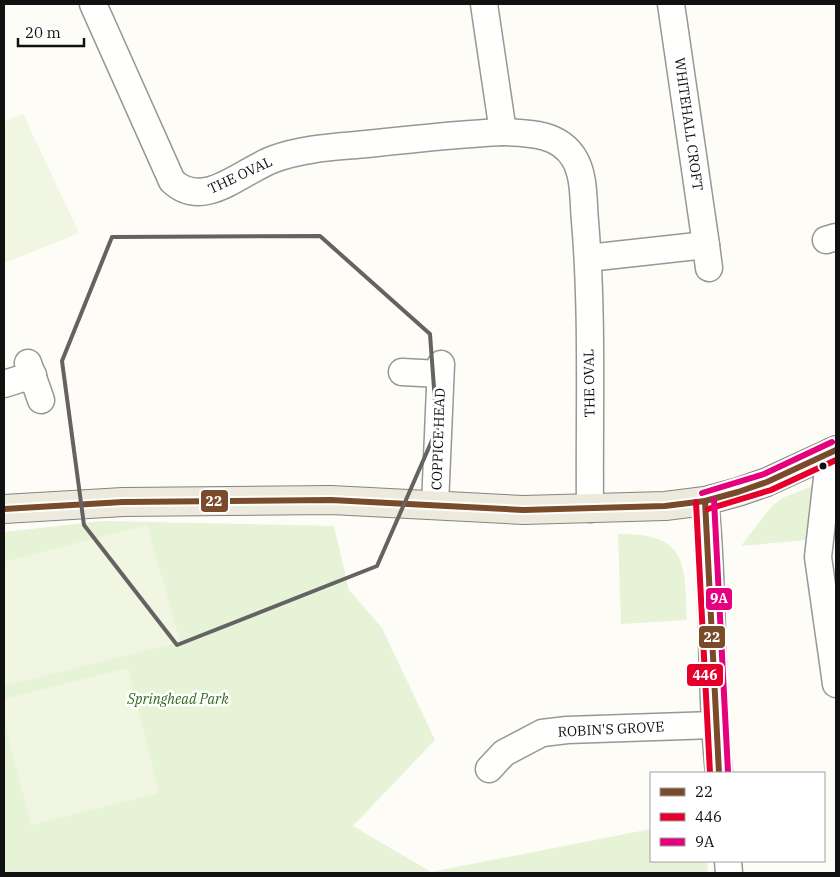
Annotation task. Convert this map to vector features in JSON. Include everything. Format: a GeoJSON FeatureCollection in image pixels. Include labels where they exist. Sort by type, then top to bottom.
{"type":"FeatureCollection","features":[{"type":"Feature","properties":{"kind":"main road"},"geometry":{"type":"LineString","coordinates":[[4,509],[123,502],[331,500],[523,510],[665,506],[705,500],[767,482],[833,451]]}},
{"type":"Feature","properties":{"kind":"street","name":"THE OVAL"},"geometry":{"type":"LineString","coordinates":[[93,4],[172,181],[179,188],[189,192],[211,191],[273,159],[307,150],[504,132],[533,133],[549,137],[563,145],[574,158],[581,172],[588,258],[590,509]]}},
{"type":"Feature","properties":{"kind":"street"},"geometry":{"type":"LineString","coordinates":[[484,4],[504,132]]}},
{"type":"Feature","properties":{"kind":"street","name":"WHITEHALL CROFT"},"geometry":{"type":"LineString","coordinates":[[588,258],[708,256],[671,4]]}},
{"type":"Feature","properties":{"kind":"street"},"geometry":{"type":"LineString","coordinates":[[4,384],[31,369],[41,400]]}},
{"type":"Feature","properties":{"kind":"street","name":"COPPICE HEAD"},"geometry":{"type":"LineString","coordinates":[[402,372],[440,369],[436,505]]}},
{"type":"Feature","properties":{"kind":"street"},"geometry":{"type":"LineString","coordinates":[[833,451],[818,557],[836,684]]}},
{"type":"Feature","properties":{"kind":"street"},"geometry":{"type":"LineString","coordinates":[[705,500],[710,545],[714,725],[719,772]]}},
{"type":"Feature","properties":{"kind":"street","name":"ROBIN'S GROVE"},"geometry":{"type":"LineString","coordinates":[[487,768],[504,753],[542,734],[567,730],[714,725]]}},
{"type":"Feature","properties":{"kind":"highlighted area"},"geometry":{"type":"Polygon","coordinates":[[[320,236],[430,334],[437,429],[377,566],[177,645],[84,525],[62,361],[112,237],[320,236]]]}},
{"type":"Feature","properties":{"kind":"green space"},"geometry":{"type":"Polygon","coordinates":[[[23,114],[79,233],[4,263],[4,122],[23,114]]]}},
{"type":"Feature","properties":{"kind":"green space"},"geometry":{"type":"Polygon","coordinates":[[[813,486],[806,540],[741,546],[771,507],[782,498],[813,486]]]}},
{"type":"Feature","properties":{"kind":"green space","name":"Springhead Park"},"geometry":{"type":"Polygon","coordinates":[[[102,521],[334,526],[349,590],[382,628],[435,740],[353,826],[431,872],[650,829],[650,862],[707,862],[708,873],[4,873],[4,532],[102,521]]]}},
{"type":"Feature","properties":{"kind":"green space"},"geometry":{"type":"Polygon","coordinates":[[[147,525],[180,642],[4,686],[4,562],[147,525]]]}},
{"type":"Feature","properties":{"kind":"green space"},"geometry":{"type":"Polygon","coordinates":[[[618,534],[641,535],[658,539],[670,545],[678,555],[682,567],[685,582],[687,620],[621,624],[618,534]]]}},
{"type":"Feature","properties":{"kind":"green space"},"geometry":{"type":"Polygon","coordinates":[[[128,668],[159,793],[31,825],[4,719],[4,699],[128,668]]]}},
{"type":"Feature","properties":{"kind":"transit line","name":"9A"},"geometry":{"type":"LineString","coordinates":[[702,493],[764,474],[832,442]]}},
{"type":"Feature","properties":{"kind":"transit line","name":"22"},"geometry":{"type":"LineString","coordinates":[[4,509],[123,502],[331,500],[523,510],[665,506],[705,501],[738,492],[767,482],[836,450]]}},
{"type":"Feature","properties":{"kind":"transit line","name":"446"},"geometry":{"type":"LineString","coordinates":[[708,509],[771,490],[836,460]]}},
{"type":"Feature","properties":{"kind":"transit line","name":"9A"},"geometry":{"type":"LineString","coordinates":[[714,500],[728,772]]}},
{"type":"Feature","properties":{"kind":"transit line","name":"22"},"geometry":{"type":"LineString","coordinates":[[705,501],[719,772]]}},
{"type":"Feature","properties":{"kind":"transit line","name":"446"},"geometry":{"type":"LineString","coordinates":[[696,502],[710,772]]}}]}
